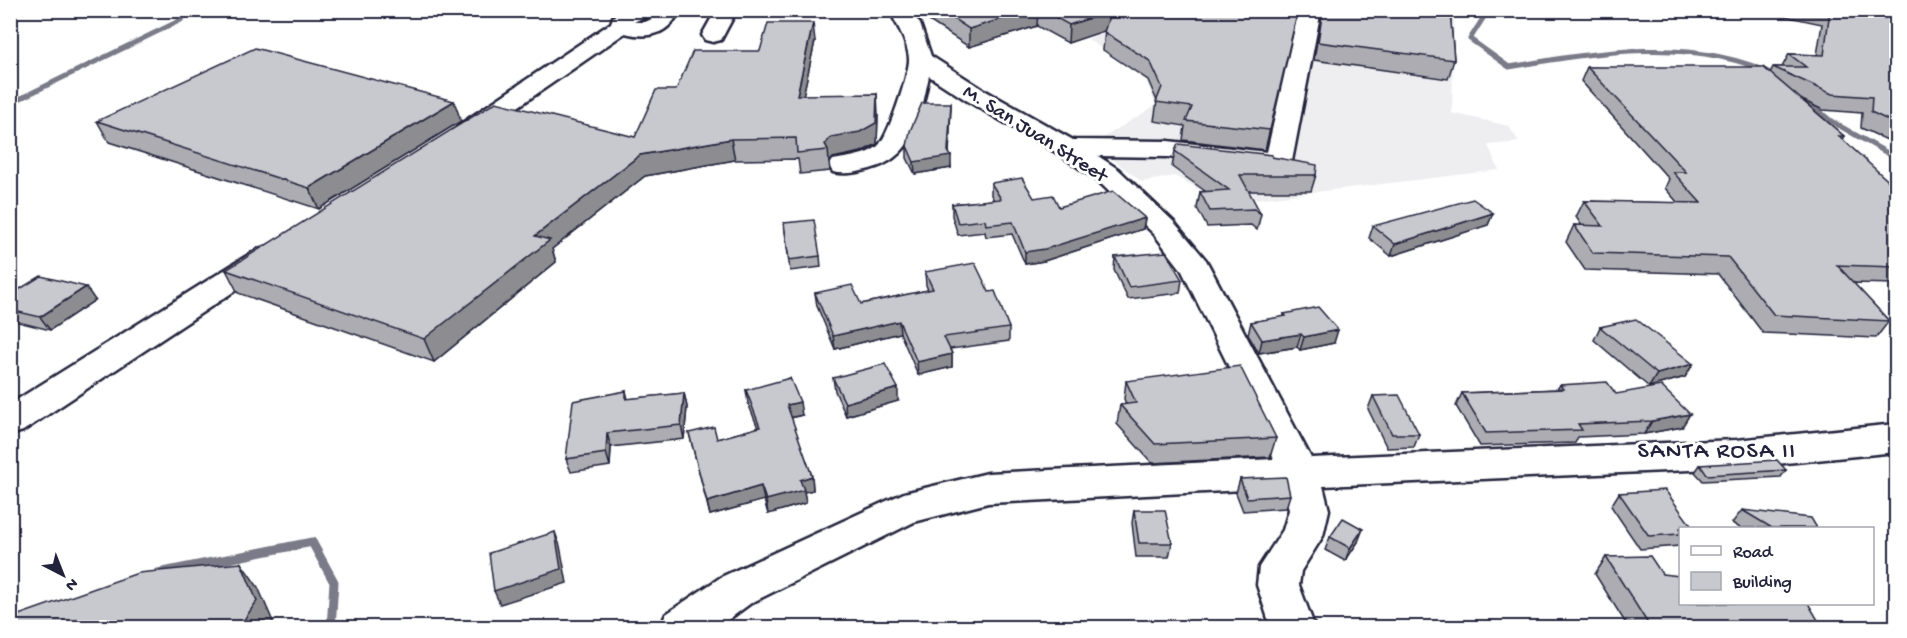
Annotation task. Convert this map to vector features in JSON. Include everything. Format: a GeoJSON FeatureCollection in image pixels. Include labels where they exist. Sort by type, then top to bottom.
{"type":"FeatureCollection","features":[{"type":"Feature","properties":{"kind":"street"},"geometry":{"type":"LineString","coordinates":[[713,35],[727,10]]}},
{"type":"Feature","properties":{"kind":"street"},"geometry":{"type":"LineString","coordinates":[[843,166],[876,159],[890,150],[907,110],[921,60],[909,24],[899,10]]}},
{"type":"Feature","properties":{"kind":"street"},"geometry":{"type":"LineString","coordinates":[[1068,148],[1168,149],[1278,161],[1310,10]]}},
{"type":"Feature","properties":{"kind":"street"},"geometry":{"type":"LineString","coordinates":[[446,144],[622,25],[621,22],[629,15],[652,11]]}},
{"type":"Feature","properties":{"kind":"street","name":"M. San Juan Street"},"geometry":{"type":"LineString","coordinates":[[921,60],[975,95],[1068,148],[1108,175],[1164,228],[1195,267],[1300,473],[1309,510],[1302,536],[1280,567],[1278,585],[1293,627]]}},
{"type":"Feature","properties":{"kind":"street"},"geometry":{"type":"LineString","coordinates":[[10,422],[295,239]]}},
{"type":"Feature","properties":{"kind":"street"},"geometry":{"type":"LineString","coordinates":[[694,624],[736,590],[904,509],[988,488],[1560,460],[1736,454],[1896,438]]}},
{"type":"Feature","properties":{"kind":"shaded area"},"geometry":{"type":"Polygon","coordinates":[[[1167,11],[1454,11],[1452,113],[1509,126],[1519,142],[1488,145],[1499,170],[1223,203],[1175,176],[1142,182],[1093,144],[1156,105],[1146,81],[1088,39],[1115,25],[1167,11]]]}},
{"type":"Feature","properties":{"kind":"building"},"geometry":{"type":"Polygon","coordinates":[[[940,10],[1030,10],[969,29],[940,10]]]}},
{"type":"Feature","properties":{"kind":"building"},"geometry":{"type":"Polygon","coordinates":[[[1042,10],[1298,10],[1270,130],[1186,121],[1192,107],[1156,102],[1162,87],[1150,61],[1104,32],[1111,11],[1069,25],[1042,10]]]}},
{"type":"Feature","properties":{"kind":"building"},"geometry":{"type":"Polygon","coordinates":[[[1323,10],[1450,10],[1454,60],[1318,42],[1323,10]]]}},
{"type":"Feature","properties":{"kind":"building"},"geometry":{"type":"Polygon","coordinates":[[[1830,10],[1896,10],[1896,124],[1871,112],[1872,97],[1832,94],[1773,67],[1806,67],[1789,54],[1824,55],[1830,10]]]}},
{"type":"Feature","properties":{"kind":"building"},"geometry":{"type":"Polygon","coordinates":[[[768,23],[813,23],[797,95],[877,94],[876,123],[860,132],[831,137],[825,144],[828,150],[797,153],[796,138],[731,139],[640,155],[535,236],[550,240],[424,339],[226,270],[496,102],[635,137],[656,90],[676,90],[693,51],[760,51],[768,23]]]}},
{"type":"Feature","properties":{"kind":"building"},"geometry":{"type":"Polygon","coordinates":[[[255,48],[454,101],[309,188],[97,121],[255,48]]]}},
{"type":"Feature","properties":{"kind":"building"},"geometry":{"type":"Polygon","coordinates":[[[1587,67],[1763,67],[1844,136],[1839,136],[1896,188],[1896,267],[1837,265],[1889,321],[1774,315],[1728,257],[1593,253],[1574,225],[1603,226],[1584,201],[1701,203],[1673,172],[1686,172],[1587,67]]]}},
{"type":"Feature","properties":{"kind":"building"},"geometry":{"type":"Polygon","coordinates":[[[922,103],[951,103],[948,151],[951,156],[914,162],[907,146],[910,131],[922,103]]]}},
{"type":"Feature","properties":{"kind":"building"},"geometry":{"type":"Polygon","coordinates":[[[1178,144],[1272,155],[1272,157],[1317,165],[1316,175],[1240,175],[1261,214],[1254,209],[1210,211],[1200,192],[1229,190],[1175,151],[1178,144]]]}},
{"type":"Feature","properties":{"kind":"building"},"geometry":{"type":"Polygon","coordinates":[[[1022,178],[1034,198],[1053,195],[1059,207],[1113,191],[1145,218],[1045,249],[1025,252],[1013,222],[986,225],[985,220],[958,223],[952,204],[1001,199],[991,183],[1022,178]]]}},
{"type":"Feature","properties":{"kind":"building"},"geometry":{"type":"Polygon","coordinates":[[[1473,199],[1493,213],[1395,244],[1373,226],[1473,199]]]}},
{"type":"Feature","properties":{"kind":"building"},"geometry":{"type":"Polygon","coordinates":[[[814,220],[820,256],[789,260],[784,223],[814,220]]]}},
{"type":"Feature","properties":{"kind":"building"},"geometry":{"type":"Polygon","coordinates":[[[1166,252],[1182,280],[1129,287],[1115,257],[1166,252]]]}},
{"type":"Feature","properties":{"kind":"building"},"geometry":{"type":"Polygon","coordinates":[[[975,263],[989,292],[995,291],[1009,328],[944,337],[952,354],[917,362],[899,321],[833,336],[815,293],[852,285],[861,304],[933,289],[925,272],[975,263]]]}},
{"type":"Feature","properties":{"kind":"building"},"geometry":{"type":"Polygon","coordinates":[[[41,276],[86,287],[40,317],[10,310],[10,295],[41,276]]]}},
{"type":"Feature","properties":{"kind":"building"},"geometry":{"type":"Polygon","coordinates":[[[1318,307],[1338,330],[1304,337],[1301,334],[1262,340],[1251,322],[1286,316],[1284,314],[1318,307]]]}},
{"type":"Feature","properties":{"kind":"building"},"geometry":{"type":"Polygon","coordinates":[[[1636,319],[1693,364],[1657,374],[1600,327],[1636,319]]]}},
{"type":"Feature","properties":{"kind":"building"},"geometry":{"type":"Polygon","coordinates":[[[885,364],[898,388],[845,403],[833,378],[885,364]]]}},
{"type":"Feature","properties":{"kind":"building"},"geometry":{"type":"Polygon","coordinates":[[[1240,366],[1276,438],[1155,444],[1120,405],[1136,403],[1126,381],[1240,366]]]}},
{"type":"Feature","properties":{"kind":"building"},"geometry":{"type":"Polygon","coordinates":[[[790,378],[800,402],[787,405],[812,476],[800,480],[804,490],[766,500],[761,486],[707,502],[689,433],[714,427],[717,439],[760,427],[746,390],[790,378]]]}},
{"type":"Feature","properties":{"kind":"building"},"geometry":{"type":"Polygon","coordinates":[[[1607,382],[1616,394],[1661,386],[1690,414],[1652,421],[1578,424],[1582,430],[1486,433],[1462,393],[1563,389],[1560,385],[1607,382]]]}},
{"type":"Feature","properties":{"kind":"building"},"geometry":{"type":"Polygon","coordinates":[[[626,391],[626,399],[684,393],[681,425],[607,433],[606,453],[566,459],[573,401],[626,391]]]}},
{"type":"Feature","properties":{"kind":"building"},"geometry":{"type":"Polygon","coordinates":[[[1399,395],[1419,434],[1392,434],[1373,396],[1399,395]]]}},
{"type":"Feature","properties":{"kind":"building"},"geometry":{"type":"Polygon","coordinates":[[[1777,460],[1786,470],[1707,475],[1700,465],[1777,460]]]}},
{"type":"Feature","properties":{"kind":"building"},"geometry":{"type":"Polygon","coordinates":[[[1286,477],[1290,495],[1247,498],[1240,479],[1286,477]]]}},
{"type":"Feature","properties":{"kind":"building"},"geometry":{"type":"Polygon","coordinates":[[[1665,490],[1692,527],[1679,527],[1679,534],[1649,536],[1619,493],[1665,490]]]}},
{"type":"Feature","properties":{"kind":"building"},"geometry":{"type":"Polygon","coordinates":[[[1134,510],[1165,510],[1172,543],[1139,543],[1134,510]]]}},
{"type":"Feature","properties":{"kind":"building"},"geometry":{"type":"Polygon","coordinates":[[[1742,510],[1811,518],[1816,527],[1770,527],[1742,510]]]}},
{"type":"Feature","properties":{"kind":"building"},"geometry":{"type":"Polygon","coordinates":[[[1343,518],[1363,529],[1350,548],[1330,537],[1343,518]]]}},
{"type":"Feature","properties":{"kind":"building"},"geometry":{"type":"Polygon","coordinates":[[[555,532],[561,569],[494,591],[489,553],[555,532]]]}},
{"type":"Feature","properties":{"kind":"building"},"geometry":{"type":"Polygon","coordinates":[[[1650,556],[1662,574],[1679,576],[1679,605],[1809,605],[1822,627],[1650,627],[1606,557],[1650,556]]]}},
{"type":"Feature","properties":{"kind":"building"},"geometry":{"type":"Polygon","coordinates":[[[241,563],[257,601],[239,627],[10,627],[10,618],[138,573],[241,563]]]}},
{"type":"Feature","properties":{"kind":"waterway"},"geometry":{"type":"LineString","coordinates":[[10,111],[19,99],[181,20],[187,10]]}},
{"type":"Feature","properties":{"kind":"waterway"},"geometry":{"type":"LineString","coordinates":[[1483,10],[1487,12],[1470,39],[1509,67],[1610,52],[1679,51],[1713,55],[1746,63],[1777,76]]}},
{"type":"Feature","properties":{"kind":"waterway"},"geometry":{"type":"LineString","coordinates":[[1802,97],[1831,121],[1896,158]]}},
{"type":"Feature","properties":{"kind":"waterway"},"geometry":{"type":"LineString","coordinates":[[158,573],[312,542],[334,582],[331,628]]}},
{"type":"Feature","properties":{"kind":"district","name":"SANTA ROSA II"},"geometry":{"type":"Point","coordinates":[1717,449]}}]}
